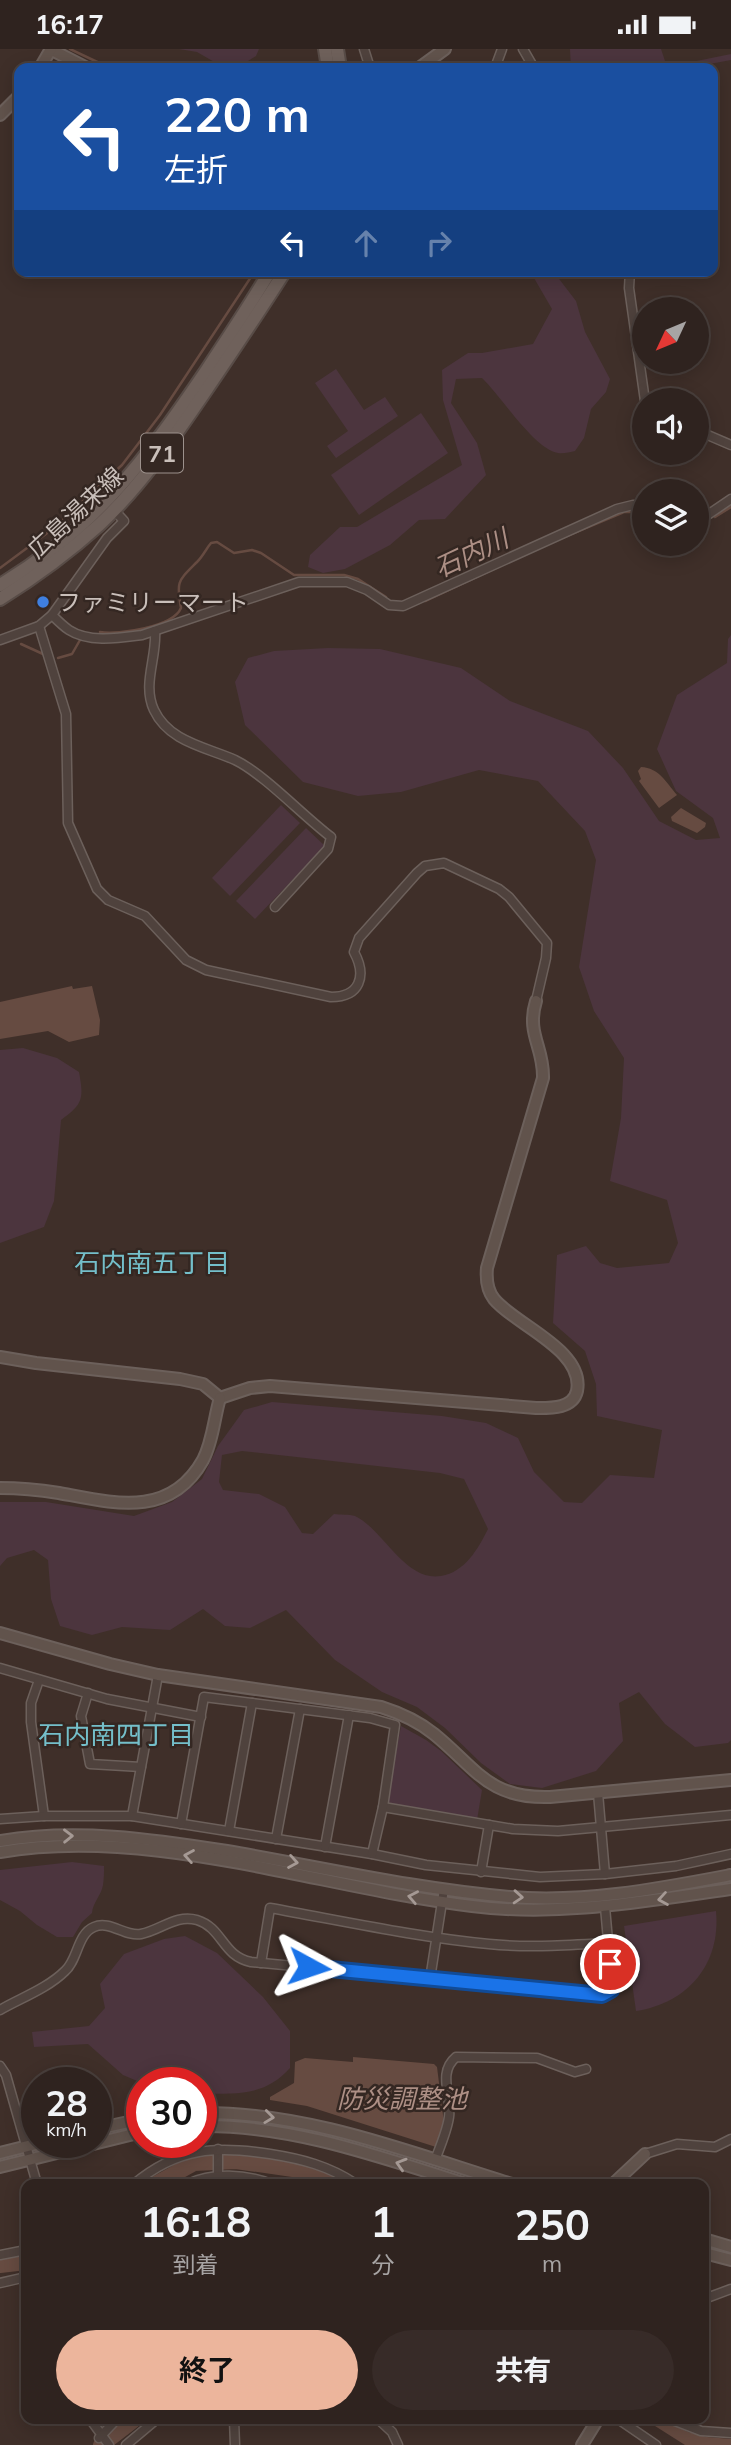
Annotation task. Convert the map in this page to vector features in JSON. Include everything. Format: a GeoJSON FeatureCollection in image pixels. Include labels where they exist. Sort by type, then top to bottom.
{"type":"FeatureCollection","features":[{"type":"Feature","properties":{"kind":"main road","name":"広島湯来線"},"geometry":{"type":"LineString","coordinates":[[0,585],[60,545],[132,474],[190,395],[266,277]]}},
{"type":"Feature","properties":{"kind":"main road","name":"広島湯来線"},"geometry":{"type":"LineString","coordinates":[[0,599],[37,576],[66,553],[114,510],[145,475],[281,277]]}},
{"type":"Feature","properties":{"kind":"street"},"geometry":{"type":"LineString","coordinates":[[50,49],[77,63]]}},
{"type":"Feature","properties":{"kind":"street"},"geometry":{"type":"LineString","coordinates":[[426,63],[445,49]]}},
{"type":"Feature","properties":{"kind":"street"},"geometry":{"type":"LineString","coordinates":[[0,115],[14,101]]}},
{"type":"Feature","properties":{"kind":"street"},"geometry":{"type":"LineString","coordinates":[[630,277],[643,388]]}},
{"type":"Feature","properties":{"kind":"street"},"geometry":{"type":"LineString","coordinates":[[709,436],[731,445]]}},
{"type":"Feature","properties":{"kind":"street"},"geometry":{"type":"LineString","coordinates":[[709,514],[731,499]]}},
{"type":"Feature","properties":{"kind":"street"},"geometry":{"type":"LineString","coordinates":[[52,615],[69,630],[95,637],[125,638],[155,631],[299,582],[347,582],[366,590],[389,605],[402,606],[617,509],[632,505]]}},
{"type":"Feature","properties":{"kind":"street"},"geometry":{"type":"LineString","coordinates":[[0,640],[39,626],[52,615],[107,538],[124,521],[114,510]]}},
{"type":"Feature","properties":{"kind":"street"},"geometry":{"type":"LineString","coordinates":[[39,626],[66,713],[68,823],[92,878],[97,889],[108,901],[145,916],[187,960],[206,970],[331,997],[345,996],[358,985],[361,976],[361,968],[354,952],[359,938],[417,873],[425,866],[444,863],[499,889],[541,933],[547,943],[546,958],[532,1014],[532,1028],[542,1060],[543,1078],[487,1268],[487,1284],[496,1301],[571,1363],[577,1376],[577,1392],[573,1399],[565,1405],[553,1408],[536,1408],[270,1386],[250,1388],[220,1398]]}},
{"type":"Feature","properties":{"kind":"street"},"geometry":{"type":"LineString","coordinates":[[155,631],[149,678],[153,709],[159,719],[168,729],[188,741],[246,766],[331,837],[328,849],[275,907]]}},
{"type":"Feature","properties":{"kind":"street"},"geometry":{"type":"LineString","coordinates":[[0,1357],[180,1379],[203,1384],[220,1398]]}},
{"type":"Feature","properties":{"kind":"street"},"geometry":{"type":"LineString","coordinates":[[0,1488],[29,1489],[125,1504],[160,1498],[181,1486],[197,1469],[208,1447],[220,1398]]}},
{"type":"Feature","properties":{"kind":"street"},"geometry":{"type":"LineString","coordinates":[[0,1633],[158,1675],[381,1707],[399,1713],[432,1732],[479,1777],[501,1789],[537,1798],[731,1780]]}},
{"type":"Feature","properties":{"kind":"street"},"geometry":{"type":"LineString","coordinates":[[0,1668],[88,1693],[201,1717]]}},
{"type":"Feature","properties":{"kind":"street"},"geometry":{"type":"LineString","coordinates":[[132,1816],[158,1675]]}},
{"type":"Feature","properties":{"kind":"street"},"geometry":{"type":"LineString","coordinates":[[39,1680],[32,1703],[31,1723],[44,1816]]}},
{"type":"Feature","properties":{"kind":"street"},"geometry":{"type":"LineString","coordinates":[[88,1693],[81,1716],[90,1764],[141,1767]]}},
{"type":"Feature","properties":{"kind":"street"},"geometry":{"type":"LineString","coordinates":[[181,1824],[204,1697],[349,1715],[395,1725],[383,1807],[372,1854]]}},
{"type":"Feature","properties":{"kind":"street"},"geometry":{"type":"LineString","coordinates":[[229,1832],[252,1703]]}},
{"type":"Feature","properties":{"kind":"street"},"geometry":{"type":"LineString","coordinates":[[276,1839],[300,1709]]}},
{"type":"Feature","properties":{"kind":"street"},"geometry":{"type":"LineString","coordinates":[[325,1847],[349,1715]]}},
{"type":"Feature","properties":{"kind":"street"},"geometry":{"type":"LineString","coordinates":[[598,1793],[605,1874]]}},
{"type":"Feature","properties":{"kind":"street"},"geometry":{"type":"LineString","coordinates":[[383,1807],[513,1829],[558,1831],[731,1815]]}},
{"type":"Feature","properties":{"kind":"street"},"geometry":{"type":"LineString","coordinates":[[0,1819],[132,1816],[481,1872],[540,1877],[605,1874],[676,1865],[731,1854]]}},
{"type":"Feature","properties":{"kind":"street"},"geometry":{"type":"LineString","coordinates":[[481,1872],[489,1825]]}},
{"type":"Feature","properties":{"kind":"street"},"geometry":{"type":"LineString","coordinates":[[0,1841],[48,1836],[131,1837],[187,1844],[444,1889],[539,1899],[589,1898],[731,1875]]}},
{"type":"Feature","properties":{"kind":"street"},"geometry":{"type":"LineString","coordinates":[[0,1851],[85,1846],[173,1853],[442,1902],[505,1909],[605,1907],[731,1889]]}},
{"type":"Feature","properties":{"kind":"street"},"geometry":{"type":"LineString","coordinates":[[430,1979],[444,1889]]}},
{"type":"Feature","properties":{"kind":"street"},"geometry":{"type":"LineString","coordinates":[[0,2010],[64,1972],[87,1931],[102,1925],[140,1934],[177,1920],[198,1920],[215,1932],[235,1957],[243,1960],[608,1994],[612,1985],[605,1907]]}},
{"type":"Feature","properties":{"kind":"street"},"geometry":{"type":"LineString","coordinates":[[261,1963],[270,1908],[490,1944],[545,1947],[608,1944]]}},
{"type":"Feature","properties":{"kind":"street"},"geometry":{"type":"LineString","coordinates":[[435,2160],[449,2115],[447,2069],[456,2057],[464,2055],[543,2059],[575,2072],[586,2069]]}},
{"type":"Feature","properties":{"kind":"street"},"geometry":{"type":"LineString","coordinates":[[0,2066],[6,2075],[21,2128]]}},
{"type":"Feature","properties":{"kind":"street"},"geometry":{"type":"LineString","coordinates":[[217,2113],[251,2114],[309,2123],[496,2179]]}},
{"type":"Feature","properties":{"kind":"street"},"geometry":{"type":"LineString","coordinates":[[217,2127],[251,2128],[306,2137],[449,2179]]}},
{"type":"Feature","properties":{"kind":"street"},"geometry":{"type":"LineString","coordinates":[[0,2167],[126,2136]]}},
{"type":"Feature","properties":{"kind":"street"},"geometry":{"type":"LineString","coordinates":[[618,2179],[645,2154],[677,2144],[715,2147],[731,2139]]}},
{"type":"Feature","properties":{"kind":"street"},"geometry":{"type":"LineString","coordinates":[[0,2153],[21,2147]]}},
{"type":"Feature","properties":{"kind":"street"},"geometry":{"type":"LineString","coordinates":[[218,2150],[218,2176]]}},
{"type":"Feature","properties":{"kind":"street"},"geometry":{"type":"LineString","coordinates":[[141,2179],[177,2158],[218,2150],[241,2150],[310,2162],[348,2179]]}},
{"type":"Feature","properties":{"kind":"street"},"geometry":{"type":"LineString","coordinates":[[30,2160],[36,2179]]}},
{"type":"Feature","properties":{"kind":"street"},"geometry":{"type":"LineString","coordinates":[[207,2179],[218,2176],[249,2179]]}},
{"type":"Feature","properties":{"kind":"street"},"geometry":{"type":"LineString","coordinates":[[709,2240],[731,2247]]}},
{"type":"Feature","properties":{"kind":"street"},"geometry":{"type":"LineString","coordinates":[[0,2255],[21,2251]]}},
{"type":"Feature","properties":{"kind":"street"},"geometry":{"type":"LineString","coordinates":[[709,2254],[731,2260]]}},
{"type":"Feature","properties":{"kind":"street"},"geometry":{"type":"LineString","coordinates":[[0,2283],[21,2278]]}},
{"type":"Feature","properties":{"kind":"street"},"geometry":{"type":"LineString","coordinates":[[709,2297],[731,2289]]}},
{"type":"Feature","properties":{"kind":"street"},"geometry":{"type":"LineString","coordinates":[[93,2424],[100,2438],[108,2445]]}},
{"type":"Feature","properties":{"kind":"street"},"geometry":{"type":"LineString","coordinates":[[100,2438],[113,2424]]}},
{"type":"Feature","properties":{"kind":"street"},"geometry":{"type":"LineString","coordinates":[[126,2445],[151,2424]]}},
{"type":"Feature","properties":{"kind":"street"},"geometry":{"type":"LineString","coordinates":[[234,2424],[235,2445]]}},
{"type":"Feature","properties":{"kind":"street"},"geometry":{"type":"LineString","coordinates":[[384,2424],[392,2432],[398,2445]]}},
{"type":"Feature","properties":{"kind":"street"},"geometry":{"type":"LineString","coordinates":[[582,2445],[595,2424]]}},
{"type":"Feature","properties":{"kind":"street"},"geometry":{"type":"LineString","coordinates":[[625,2424],[656,2445]]}},
{"type":"Feature","properties":{"kind":"street"},"geometry":{"type":"LineString","coordinates":[[683,2424],[701,2431],[731,2433]]}},
{"type":"Feature","properties":{"kind":"shaded area"},"geometry":{"type":"Polygon","coordinates":[[[179,49],[259,49],[256,56],[245,63],[216,63],[197,52],[179,49]]]}},
{"type":"Feature","properties":{"kind":"shaded area"},"geometry":{"type":"Polygon","coordinates":[[[570,49],[661,49],[666,63],[571,63],[570,49]]]}},
{"type":"Feature","properties":{"kind":"shaded area"},"geometry":{"type":"Polygon","coordinates":[[[731,54],[731,60],[715,63],[687,63],[731,54]]]}},
{"type":"Feature","properties":{"kind":"shaded area"},"geometry":{"type":"Polygon","coordinates":[[[558,277],[576,301],[585,332],[610,379],[606,392],[591,409],[584,438],[575,451],[558,453],[539,442],[482,378],[456,379],[451,403],[477,443],[486,475],[445,519],[419,520],[390,545],[345,569],[323,573],[308,567],[310,555],[340,527],[357,527],[462,465],[443,400],[442,370],[468,353],[533,344],[552,309],[534,278],[558,277]]]}},
{"type":"Feature","properties":{"kind":"shaded area"},"geometry":{"type":"Polygon","coordinates":[[[336,369],[364,410],[385,397],[398,416],[336,458],[327,446],[348,431],[315,383],[336,369]]]}},
{"type":"Feature","properties":{"kind":"shaded area"},"geometry":{"type":"Polygon","coordinates":[[[421,413],[448,453],[359,515],[331,475],[421,413]]]}},
{"type":"Feature","properties":{"kind":"shaded area"},"geometry":{"type":"Polygon","coordinates":[[[731,635],[731,1740],[728,1743],[695,1747],[665,1724],[639,1692],[619,1703],[623,1741],[596,1771],[542,1788],[510,1784],[481,1763],[445,1728],[417,1707],[382,1692],[335,1660],[286,1610],[250,1628],[225,1626],[203,1609],[170,1630],[122,1627],[92,1635],[60,1626],[51,1599],[48,1560],[34,1550],[7,1558],[0,1566],[0,1502],[46,1502],[134,1516],[172,1502],[202,1479],[218,1446],[244,1410],[272,1402],[442,1416],[486,1423],[518,1438],[534,1472],[564,1502],[582,1503],[610,1475],[654,1478],[662,1430],[597,1416],[596,1384],[585,1351],[553,1323],[557,1255],[586,1246],[600,1263],[617,1268],[669,1263],[678,1243],[667,1200],[610,1181],[621,1118],[624,1058],[594,1011],[579,967],[596,860],[585,831],[538,781],[479,770],[401,792],[358,796],[303,782],[245,725],[235,682],[248,658],[274,651],[380,649],[461,668],[510,701],[588,731],[623,768],[659,821],[696,840],[720,838],[713,818],[676,791],[657,749],[677,695],[727,663],[728,639],[731,635]],[[242,1451],[222,1455],[219,1482],[223,1490],[259,1494],[285,1507],[302,1533],[313,1534],[334,1514],[355,1516],[376,1532],[416,1571],[428,1576],[441,1576],[464,1565],[488,1529],[464,1479],[440,1473],[242,1451]]]}},
{"type":"Feature","properties":{"kind":"shaded area"},"geometry":{"type":"Polygon","coordinates":[[[281,805],[300,823],[230,896],[212,878],[281,805]]]}},
{"type":"Feature","properties":{"kind":"shaded area"},"geometry":{"type":"Polygon","coordinates":[[[306,828],[325,846],[255,919],[236,901],[306,828]]]}},
{"type":"Feature","properties":{"kind":"shaded area"},"geometry":{"type":"Polygon","coordinates":[[[23,1048],[57,1058],[79,1072],[81,1095],[74,1110],[61,1120],[54,1201],[44,1227],[0,1243],[0,1050],[23,1048]]]}},
{"type":"Feature","properties":{"kind":"shaded area"},"geometry":{"type":"Polygon","coordinates":[[[401,1726],[441,1751],[482,1790],[477,1820],[390,1804],[387,1799],[401,1726]]]}},
{"type":"Feature","properties":{"kind":"shaded area"},"geometry":{"type":"Polygon","coordinates":[[[72,1862],[104,1866],[103,1885],[92,1913],[82,1922],[73,1937],[57,1937],[0,1900],[0,1870],[72,1862]]]}},
{"type":"Feature","properties":{"kind":"shaded area"},"geometry":{"type":"Polygon","coordinates":[[[716,1911],[713,1948],[707,1964],[697,1978],[671,1999],[655,2007],[636,2011],[624,1926],[716,1911]]]}},
{"type":"Feature","properties":{"kind":"shaded area"},"geometry":{"type":"Polygon","coordinates":[[[185,1936],[217,1953],[263,1997],[290,2031],[290,2068],[260,2089],[217,2094],[217,2067],[126,2067],[126,2076],[88,2044],[34,2047],[32,2032],[89,2026],[105,2008],[100,1984],[124,1954],[164,1939],[185,1936]]]}},
{"type":"Feature","properties":{"kind":"water"},"geometry":{"type":"Polygon","coordinates":[[[641,767],[657,773],[677,795],[659,808],[639,781],[641,779],[638,771],[641,767]]]}},
{"type":"Feature","properties":{"kind":"water"},"geometry":{"type":"Polygon","coordinates":[[[681,808],[706,823],[705,827],[697,833],[672,821],[671,817],[681,808]]]}},
{"type":"Feature","properties":{"kind":"water"},"geometry":{"type":"Polygon","coordinates":[[[72,986],[73,989],[92,986],[100,1020],[99,1035],[69,1042],[48,1031],[0,1039],[0,1002],[72,986]]]}},
{"type":"Feature","properties":{"kind":"water","name":"防災調整池"},"geometry":{"type":"Polygon","coordinates":[[[353,2057],[434,2064],[437,2067],[444,2123],[436,2147],[307,2106],[270,2100],[270,2097],[294,2083],[295,2062],[305,2058],[353,2062],[353,2057]]]}},
{"type":"Feature","properties":{"kind":"water"},"geometry":{"type":"Polygon","coordinates":[[[652,2424],[672,2424],[707,2437],[731,2439],[731,2445],[685,2445],[652,2424]]]}},
{"type":"Feature","properties":{"kind":"waterway"},"geometry":{"type":"LineString","coordinates":[[70,49],[99,63]]}},
{"type":"Feature","properties":{"kind":"waterway"},"geometry":{"type":"LineString","coordinates":[[0,568],[54,528],[122,465],[160,415],[251,277]]}},
{"type":"Feature","properties":{"kind":"waterway","name":"石内川"},"geometry":{"type":"LineString","coordinates":[[715,517],[731,507]]}},
{"type":"Feature","properties":{"kind":"waterway","name":"石内川"},"geometry":{"type":"LineString","coordinates":[[562,538],[624,512],[632,512]]}},
{"type":"Feature","properties":{"kind":"waterway","name":"石内川"},"geometry":{"type":"LineString","coordinates":[[100,632],[145,628],[176,615],[181,608],[179,587],[182,578],[211,543],[217,542],[234,553],[252,550],[261,553],[294,575],[344,575],[358,579],[386,597]]}},
{"type":"Feature","properties":{"kind":"waterway","name":"石内川"},"geometry":{"type":"LineString","coordinates":[[425,601],[500,566]]}},
{"type":"Feature","properties":{"kind":"waterway","name":"石内川"},"geometry":{"type":"LineString","coordinates":[[58,658],[72,654],[80,640]]}},
{"type":"Feature","properties":{"kind":"waterway","name":"石内川"},"geometry":{"type":"LineString","coordinates":[[21,644],[43,654]]}},
{"type":"Feature","properties":{"kind":"waterway","name":"石内川"},"geometry":{"type":"LineString","coordinates":[[165,2179],[194,2163],[236,2161],[300,2170],[322,2179]]}},
{"type":"Feature","properties":{"kind":"waterway","name":"石内川"},"geometry":{"type":"LineString","coordinates":[[0,2265],[21,2263]]}},
{"type":"Feature","properties":{"kind":"waterway"},"geometry":{"type":"LineString","coordinates":[[101,2445],[128,2424]]}},
{"type":"Feature","properties":{"kind":"place","name":"ファミリーマート"},"geometry":{"type":"Point","coordinates":[43,602]}},
{"type":"Feature","properties":{"kind":"district","name":"石内南五丁目"},"geometry":{"type":"Point","coordinates":[152,1262]}},
{"type":"Feature","properties":{"kind":"district","name":"石内南四丁目"},"geometry":{"type":"Point","coordinates":[116,1734]}},
{"type":"Feature","properties":{"kind":"route"},"geometry":{"type":"LineString","coordinates":[[309,1967],[602,1995],[611,1990],[610,1964]]}}]}
